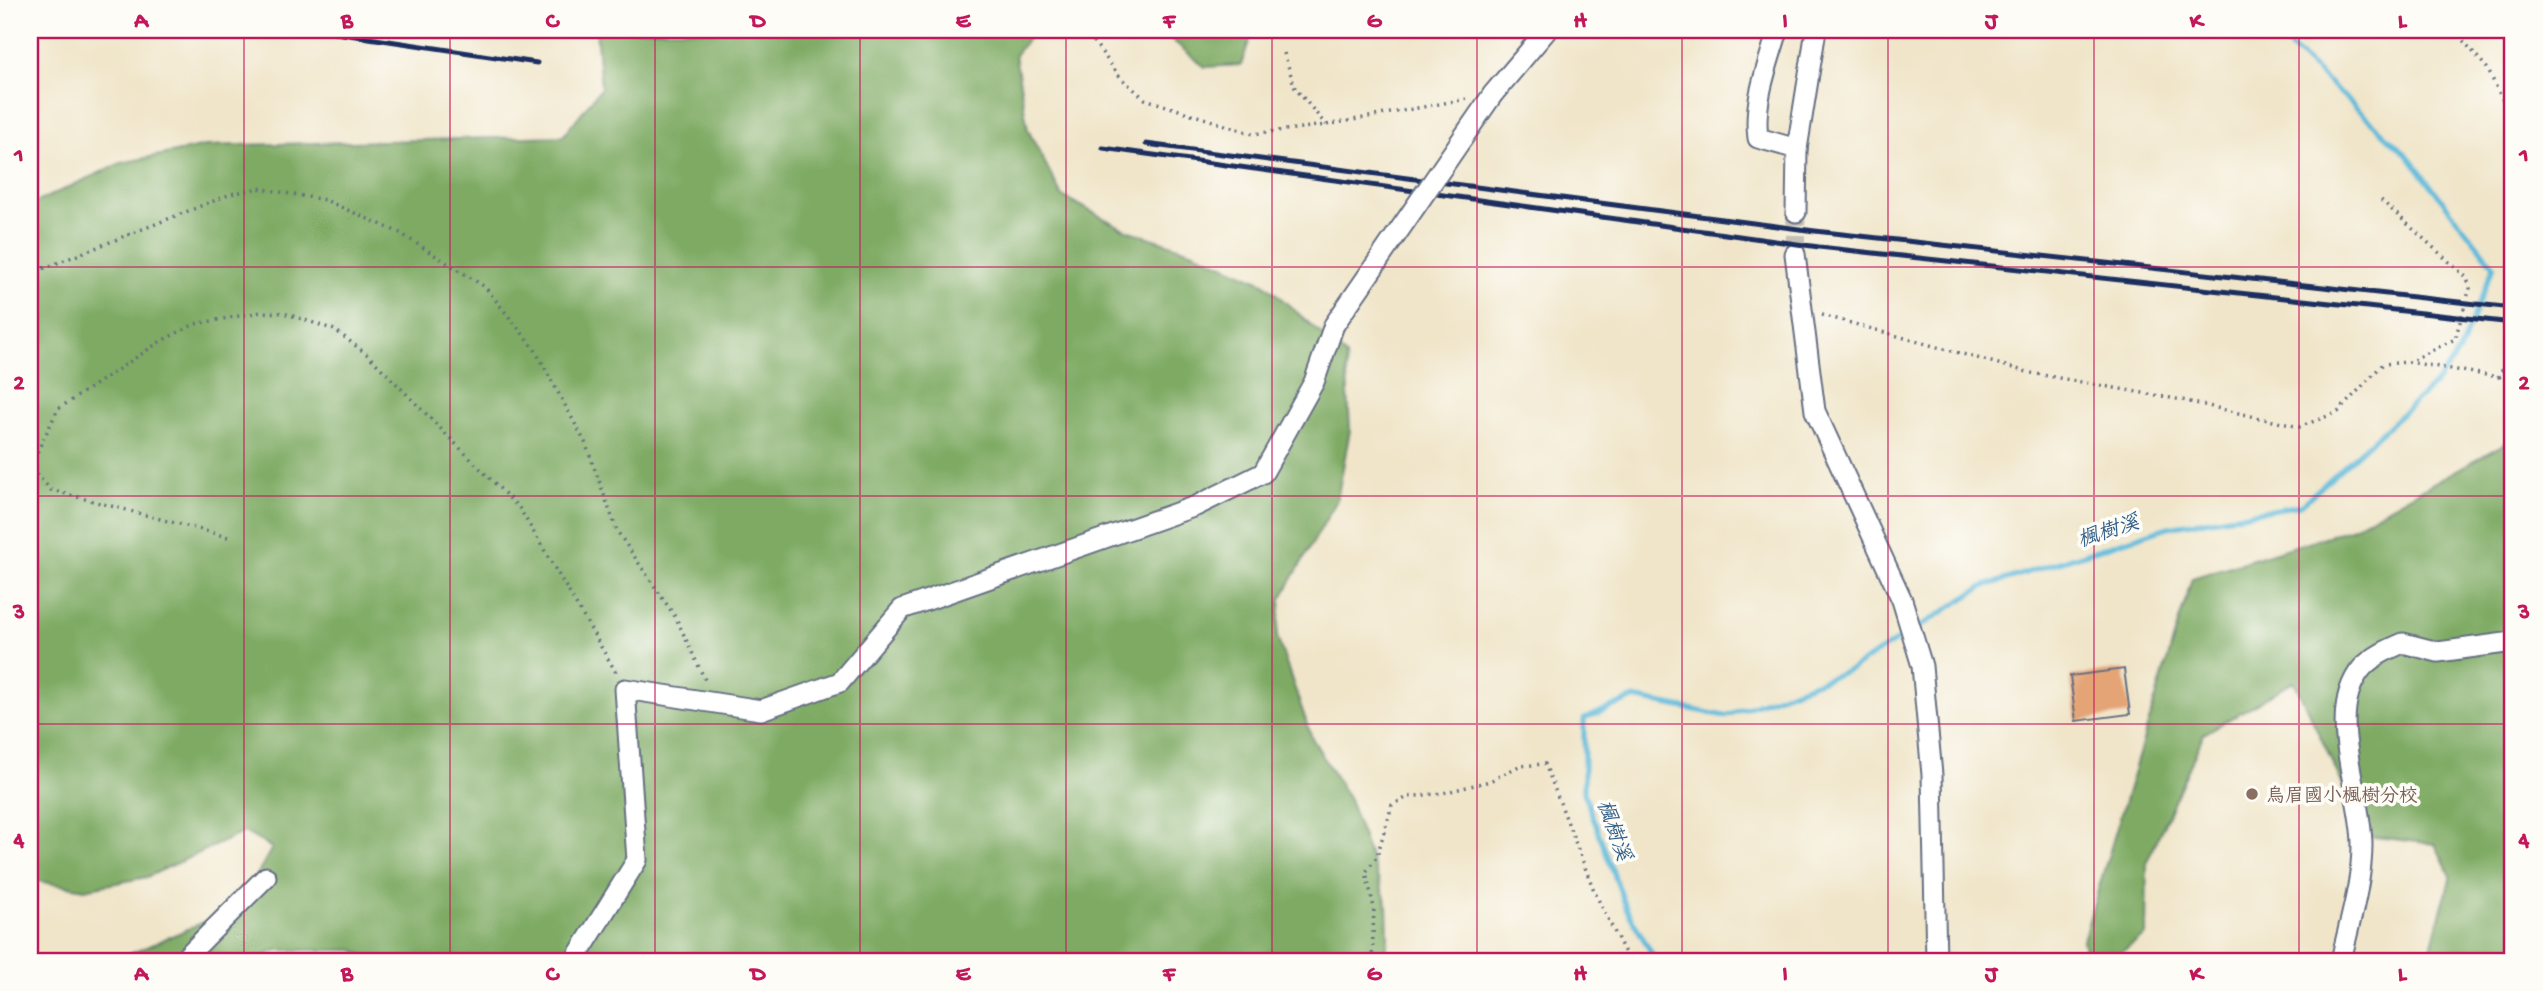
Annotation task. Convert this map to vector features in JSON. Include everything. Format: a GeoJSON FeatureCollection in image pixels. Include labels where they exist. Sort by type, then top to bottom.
{"type":"FeatureCollection","features":[{"type":"Feature","properties":{"kind":"street"},"geometry":{"type":"LineString","coordinates":[[574,961],[637,860],[625,689],[761,710],[840,682],[902,609],[1196,506],[1264,473],[1314,382],[1334,325],[1493,94],[1547,30]]}},
{"type":"Feature","properties":{"kind":"street"},"geometry":{"type":"LineString","coordinates":[[1778,30],[1758,100],[1758,138],[1797,149]]}},
{"type":"Feature","properties":{"kind":"street"},"geometry":{"type":"LineString","coordinates":[[1796,212],[1797,149],[1816,30]]}},
{"type":"Feature","properties":{"kind":"street"},"geometry":{"type":"LineString","coordinates":[[1795,254],[1815,411],[1902,600],[1922,666],[1932,775],[1936,961]]}},
{"type":"Feature","properties":{"kind":"street"},"geometry":{"type":"LineString","coordinates":[[2341,961],[2361,867],[2362,842],[2344,716],[2350,691],[2362,668],[2381,653],[2403,643],[2438,652],[2513,642]]}},
{"type":"Feature","properties":{"kind":"street"},"geometry":{"type":"LineString","coordinates":[[187,961],[186,957],[266,877]]}},
{"type":"Feature","properties":{"kind":"path"},"geometry":{"type":"LineString","coordinates":[[1085,30],[1121,78],[1145,99],[1253,134],[1326,125],[1493,94]]}},
{"type":"Feature","properties":{"kind":"path"},"geometry":{"type":"LineString","coordinates":[[2454,30],[2487,68],[2513,121]]}},
{"type":"Feature","properties":{"kind":"path"},"geometry":{"type":"LineString","coordinates":[[1284,53],[1295,88],[1326,125]]}},
{"type":"Feature","properties":{"kind":"path"},"geometry":{"type":"LineString","coordinates":[[30,270],[37,271],[231,194],[258,188],[326,200],[400,233],[485,287],[534,348],[585,442],[617,531],[676,618],[716,703]]}},
{"type":"Feature","properties":{"kind":"path"},"geometry":{"type":"LineString","coordinates":[[2381,200],[2468,278],[2470,288],[2455,339],[2409,362]]}},
{"type":"Feature","properties":{"kind":"path"},"geometry":{"type":"LineString","coordinates":[[1802,309],[2031,373],[2182,400],[2299,427],[2338,412],[2383,364],[2409,362],[2497,377],[2513,372]]}},
{"type":"Feature","properties":{"kind":"path"},"geometry":{"type":"LineString","coordinates":[[229,537],[51,490],[30,467],[58,409],[160,341],[195,324],[261,312],[284,313],[335,330],[369,356],[520,509],[625,689]]}},
{"type":"Feature","properties":{"kind":"path"},"geometry":{"type":"LineString","coordinates":[[2497,377],[2513,352]]}},
{"type":"Feature","properties":{"kind":"path"},"geometry":{"type":"LineString","coordinates":[[1372,961],[1374,908],[1366,872],[1377,856],[1392,805],[1408,797],[1443,793],[1490,781],[1519,766],[1545,764],[1595,893],[1629,961]]}},
{"type":"Feature","properties":{"kind":"green space"},"geometry":{"type":"Polygon","coordinates":[[[596,30],[1035,30],[1015,55],[1028,130],[1062,196],[1124,229],[1194,252],[1264,283],[1346,356],[1350,430],[1337,500],[1281,599],[1277,637],[1312,738],[1349,800],[1387,903],[1388,940],[1383,961],[373,961],[354,950],[278,950],[251,961],[114,961],[239,907],[272,848],[244,832],[147,877],[85,889],[30,880],[30,205],[121,163],[206,146],[563,136],[601,88],[596,30]]]}},
{"type":"Feature","properties":{"kind":"green space"},"geometry":{"type":"Polygon","coordinates":[[[1160,30],[1253,30],[1241,65],[1205,67],[1160,30]]]}},
{"type":"Feature","properties":{"kind":"green space"},"geometry":{"type":"Polygon","coordinates":[[[2513,439],[2513,961],[2427,961],[2451,876],[2435,844],[2367,836],[2294,681],[2204,734],[2147,862],[2146,935],[2108,961],[2087,961],[2083,940],[2192,578],[2350,529],[2513,439]]]}},
{"type":"Feature","properties":{"kind":"building"},"geometry":{"type":"Polygon","coordinates":[[[2124,669],[2130,714],[2076,721],[2070,676],[2124,669]]]}},
{"type":"Feature","properties":{"kind":"waterway","name":"楓樹溪"},"geometry":{"type":"LineString","coordinates":[[1916,629],[1982,587],[2168,527],[2301,505],[2435,384],[2459,352],[2494,266],[2406,154],[2272,30]]}},
{"type":"Feature","properties":{"kind":"waterway","name":"楓樹溪"},"geometry":{"type":"LineString","coordinates":[[1656,961],[1627,910],[1584,793],[1584,719],[1634,698],[1725,716],[1850,670],[1907,634]]}},
{"type":"Feature","properties":{"kind":"tunnel"},"geometry":{"type":"LineString","coordinates":[[1795,254],[1796,212]]}},
{"type":"Feature","properties":{"kind":"railway"},"geometry":{"type":"LineString","coordinates":[[315,30],[537,63]]}},
{"type":"Feature","properties":{"kind":"railway"},"geometry":{"type":"LineString","coordinates":[[1146,144],[1815,231],[2513,308]]}},
{"type":"Feature","properties":{"kind":"railway"},"geometry":{"type":"LineString","coordinates":[[1103,148],[1819,247],[2513,323]]}},
{"type":"Feature","properties":{"kind":"place","name":"烏眉國小楓樹分校"},"geometry":{"type":"Point","coordinates":[2252,794]}}]}
